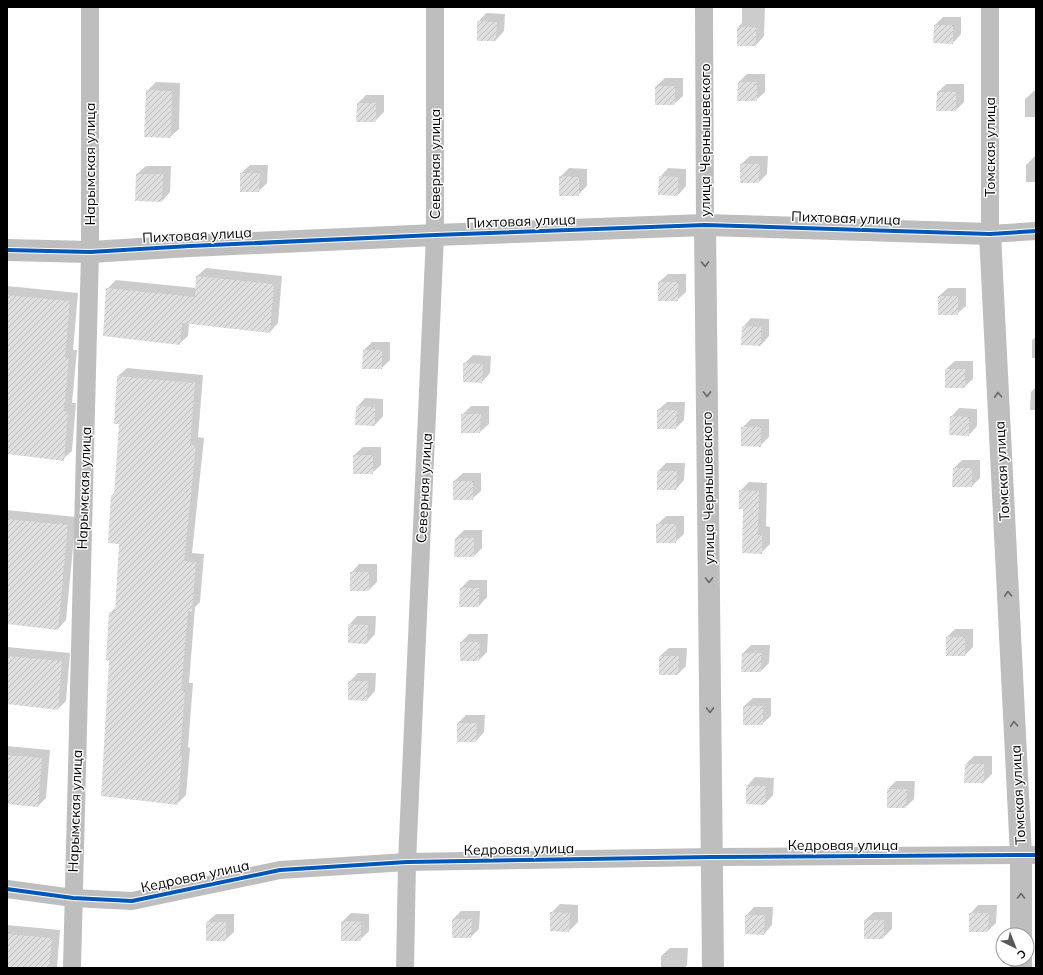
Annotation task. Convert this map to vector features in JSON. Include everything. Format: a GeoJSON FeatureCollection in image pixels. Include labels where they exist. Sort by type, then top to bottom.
{"type":"FeatureCollection","features":[{"type":"Feature","properties":{"kind":"street","name":"Нарымская улица"},"geometry":{"type":"LineString","coordinates":[[72,968],[90,252],[90,7]]}},
{"type":"Feature","properties":{"kind":"street","name":"Северная улица"},"geometry":{"type":"LineString","coordinates":[[405,968],[407,862],[435,235],[435,7]]}},
{"type":"Feature","properties":{"kind":"street","name":"улица Чернышевского"},"geometry":{"type":"LineString","coordinates":[[704,7],[713,968]]}},
{"type":"Feature","properties":{"kind":"street","name":"Томская улица"},"geometry":{"type":"LineString","coordinates":[[990,7],[990,234],[1028,855],[1022,927]]}},
{"type":"Feature","properties":{"kind":"street","name":"Пихтовая улица"},"geometry":{"type":"LineString","coordinates":[[7,250],[90,252],[435,235],[705,225],[990,234],[1036,231]]}},
{"type":"Feature","properties":{"kind":"street","name":"Кедровая улица"},"geometry":{"type":"LineString","coordinates":[[7,889],[73,898],[132,901],[280,870],[407,862],[712,857],[1028,855]]}},
{"type":"Feature","properties":{"kind":"building"},"geometry":{"type":"Polygon","coordinates":[[[477,21],[497,22],[496,41],[477,41],[477,21]]]}},
{"type":"Feature","properties":{"kind":"building"},"geometry":{"type":"Polygon","coordinates":[[[934,25],[953,25],[953,44],[933,43],[934,25]]]}},
{"type":"Feature","properties":{"kind":"building"},"geometry":{"type":"Polygon","coordinates":[[[737,27],[756,27],[756,46],[737,46],[737,27]]]}},
{"type":"Feature","properties":{"kind":"building"},"geometry":{"type":"Polygon","coordinates":[[[738,82],[757,82],[757,101],[737,101],[738,82]]]}},
{"type":"Feature","properties":{"kind":"building"},"geometry":{"type":"Polygon","coordinates":[[[655,86],[675,86],[675,105],[655,105],[655,86]]]}},
{"type":"Feature","properties":{"kind":"building"},"geometry":{"type":"Polygon","coordinates":[[[146,90],[172,91],[171,138],[144,137],[146,90]]]}},
{"type":"Feature","properties":{"kind":"building"},"geometry":{"type":"Polygon","coordinates":[[[937,92],[956,92],[956,111],[936,111],[937,92]]]}},
{"type":"Feature","properties":{"kind":"building"},"geometry":{"type":"Polygon","coordinates":[[[357,103],[376,103],[376,122],[356,122],[357,103]]]}},
{"type":"Feature","properties":{"kind":"building"},"geometry":{"type":"Polygon","coordinates":[[[740,164],[760,164],[759,183],[740,183],[740,164]]]}},
{"type":"Feature","properties":{"kind":"building"},"geometry":{"type":"Polygon","coordinates":[[[240,173],[260,173],[259,192],[240,192],[240,173]]]}},
{"type":"Feature","properties":{"kind":"building"},"geometry":{"type":"Polygon","coordinates":[[[136,174],[163,174],[162,202],[135,201],[136,174]]]}},
{"type":"Feature","properties":{"kind":"building"},"geometry":{"type":"Polygon","coordinates":[[[559,176],[579,177],[579,196],[559,196],[559,176]]]}},
{"type":"Feature","properties":{"kind":"building"},"geometry":{"type":"Polygon","coordinates":[[[659,176],[678,177],[678,196],[658,195],[659,176]]]}},
{"type":"Feature","properties":{"kind":"building"},"geometry":{"type":"Polygon","coordinates":[[[196,276],[274,284],[270,333],[182,323],[180,345],[103,336],[106,288],[195,297],[196,276]]]}},
{"type":"Feature","properties":{"kind":"building"},"geometry":{"type":"Polygon","coordinates":[[[658,282],[678,282],[678,301],[658,301],[658,282]]]}},
{"type":"Feature","properties":{"kind":"building"},"geometry":{"type":"Polygon","coordinates":[[[7,295],[70,301],[65,358],[69,358],[64,411],[68,412],[64,461],[7,454],[7,295]]]}},
{"type":"Feature","properties":{"kind":"building"},"geometry":{"type":"Polygon","coordinates":[[[938,296],[958,296],[958,315],[938,315],[938,296]]]}},
{"type":"Feature","properties":{"kind":"building"},"geometry":{"type":"Polygon","coordinates":[[[742,326],[761,327],[761,346],[741,345],[742,326]]]}},
{"type":"Feature","properties":{"kind":"building"},"geometry":{"type":"Polygon","coordinates":[[[363,350],[382,350],[382,369],[362,369],[363,350]]]}},
{"type":"Feature","properties":{"kind":"building"},"geometry":{"type":"Polygon","coordinates":[[[463,363],[483,364],[482,383],[463,382],[463,363]]]}},
{"type":"Feature","properties":{"kind":"building"},"geometry":{"type":"Polygon","coordinates":[[[945,369],[965,369],[965,388],[945,388],[945,369]]]}},
{"type":"Feature","properties":{"kind":"building"},"geometry":{"type":"Polygon","coordinates":[[[117,376],[195,383],[190,445],[196,446],[184,561],[196,562],[192,612],[188,611],[181,691],[185,691],[178,805],[101,796],[109,661],[106,660],[109,612],[115,613],[119,544],[108,543],[111,495],[114,495],[119,424],[114,424],[117,376]]]}},
{"type":"Feature","properties":{"kind":"building"},"geometry":{"type":"Polygon","coordinates":[[[356,406],[375,407],[375,426],[355,425],[356,406]]]}},
{"type":"Feature","properties":{"kind":"building"},"geometry":{"type":"Polygon","coordinates":[[[657,410],[677,410],[676,429],[657,429],[657,410]]]}},
{"type":"Feature","properties":{"kind":"building"},"geometry":{"type":"Polygon","coordinates":[[[461,414],[481,414],[480,433],[461,433],[461,414]]]}},
{"type":"Feature","properties":{"kind":"building"},"geometry":{"type":"Polygon","coordinates":[[[950,416],[969,417],[969,436],[949,435],[950,416]]]}},
{"type":"Feature","properties":{"kind":"building"},"geometry":{"type":"Polygon","coordinates":[[[741,427],[761,427],[761,447],[741,446],[741,427]]]}},
{"type":"Feature","properties":{"kind":"building"},"geometry":{"type":"Polygon","coordinates":[[[353,455],[373,455],[373,474],[353,474],[353,455]]]}},
{"type":"Feature","properties":{"kind":"building"},"geometry":{"type":"Polygon","coordinates":[[[953,468],[972,468],[972,487],[952,487],[953,468]]]}},
{"type":"Feature","properties":{"kind":"building"},"geometry":{"type":"Polygon","coordinates":[[[657,471],[677,471],[676,490],[657,490],[657,471]]]}},
{"type":"Feature","properties":{"kind":"building"},"geometry":{"type":"Polygon","coordinates":[[[453,481],[473,481],[473,500],[453,500],[453,481]]]}},
{"type":"Feature","properties":{"kind":"building"},"geometry":{"type":"Polygon","coordinates":[[[739,490],[759,491],[758,535],[762,535],[762,554],[742,553],[743,509],[739,509],[739,490]]]}},
{"type":"Feature","properties":{"kind":"building"},"geometry":{"type":"Polygon","coordinates":[[[7,519],[68,525],[58,630],[7,624],[7,519]]]}},
{"type":"Feature","properties":{"kind":"building"},"geometry":{"type":"Polygon","coordinates":[[[656,524],[676,524],[676,543],[656,543],[656,524]]]}},
{"type":"Feature","properties":{"kind":"building"},"geometry":{"type":"Polygon","coordinates":[[[455,538],[474,538],[474,557],[454,557],[455,538]]]}},
{"type":"Feature","properties":{"kind":"building"},"geometry":{"type":"Polygon","coordinates":[[[350,572],[369,572],[369,591],[350,591],[350,572]]]}},
{"type":"Feature","properties":{"kind":"building"},"geometry":{"type":"Polygon","coordinates":[[[460,588],[479,588],[479,607],[459,607],[460,588]]]}},
{"type":"Feature","properties":{"kind":"building"},"geometry":{"type":"Polygon","coordinates":[[[348,624],[368,625],[367,644],[348,643],[348,624]]]}},
{"type":"Feature","properties":{"kind":"building"},"geometry":{"type":"Polygon","coordinates":[[[946,637],[965,637],[965,656],[946,656],[946,637]]]}},
{"type":"Feature","properties":{"kind":"building"},"geometry":{"type":"Polygon","coordinates":[[[460,642],[480,642],[479,661],[460,661],[460,642]]]}},
{"type":"Feature","properties":{"kind":"building"},"geometry":{"type":"Polygon","coordinates":[[[742,653],[761,653],[761,672],[741,672],[742,653]]]}},
{"type":"Feature","properties":{"kind":"building"},"geometry":{"type":"Polygon","coordinates":[[[7,656],[62,661],[58,710],[7,704],[7,656]]]}},
{"type":"Feature","properties":{"kind":"building"},"geometry":{"type":"Polygon","coordinates":[[[659,656],[679,656],[678,675],[659,675],[659,656]]]}},
{"type":"Feature","properties":{"kind":"building"},"geometry":{"type":"Polygon","coordinates":[[[348,681],[368,681],[367,701],[348,700],[348,681]]]}},
{"type":"Feature","properties":{"kind":"building"},"geometry":{"type":"Polygon","coordinates":[[[743,706],[763,706],[763,725],[743,725],[743,706]]]}},
{"type":"Feature","properties":{"kind":"building"},"geometry":{"type":"Polygon","coordinates":[[[457,723],[477,723],[476,742],[457,742],[457,723]]]}},
{"type":"Feature","properties":{"kind":"building"},"geometry":{"type":"Polygon","coordinates":[[[7,755],[42,758],[38,807],[7,804],[7,755]]]}},
{"type":"Feature","properties":{"kind":"building"},"geometry":{"type":"Polygon","coordinates":[[[965,764],[984,764],[984,783],[964,783],[965,764]]]}},
{"type":"Feature","properties":{"kind":"building"},"geometry":{"type":"Polygon","coordinates":[[[746,786],[766,786],[765,805],[746,804],[746,786]]]}},
{"type":"Feature","properties":{"kind":"building"},"geometry":{"type":"Polygon","coordinates":[[[887,789],[907,789],[906,808],[887,808],[887,789]]]}},
{"type":"Feature","properties":{"kind":"building"},"geometry":{"type":"Polygon","coordinates":[[[550,912],[570,913],[569,932],[550,931],[550,912]]]}},
{"type":"Feature","properties":{"kind":"building"},"geometry":{"type":"Polygon","coordinates":[[[969,913],[989,913],[988,932],[969,932],[969,913]]]}},
{"type":"Feature","properties":{"kind":"building"},"geometry":{"type":"Polygon","coordinates":[[[745,915],[765,915],[764,935],[745,934],[745,915]]]}},
{"type":"Feature","properties":{"kind":"building"},"geometry":{"type":"Polygon","coordinates":[[[452,919],[472,919],[471,938],[452,938],[452,919]]]}},
{"type":"Feature","properties":{"kind":"building"},"geometry":{"type":"Polygon","coordinates":[[[864,920],[884,920],[884,939],[864,939],[864,920]]]}},
{"type":"Feature","properties":{"kind":"building"},"geometry":{"type":"Polygon","coordinates":[[[341,921],[361,922],[361,941],[341,941],[341,921]]]}},
{"type":"Feature","properties":{"kind":"building"},"geometry":{"type":"Polygon","coordinates":[[[206,922],[226,922],[226,941],[206,941],[206,922]]]}},
{"type":"Feature","properties":{"kind":"building"},"geometry":{"type":"Polygon","coordinates":[[[7,934],[52,938],[49,968],[7,968],[7,934]]]}},
{"type":"Feature","properties":{"kind":"cycle path"},"geometry":{"type":"LineString","coordinates":[[7,250],[90,252],[435,235],[705,225],[990,234],[1036,231]]}},
{"type":"Feature","properties":{"kind":"cycle path"},"geometry":{"type":"LineString","coordinates":[[7,889],[73,898],[132,901],[280,870],[407,862],[712,857],[1036,855]]}}]}
